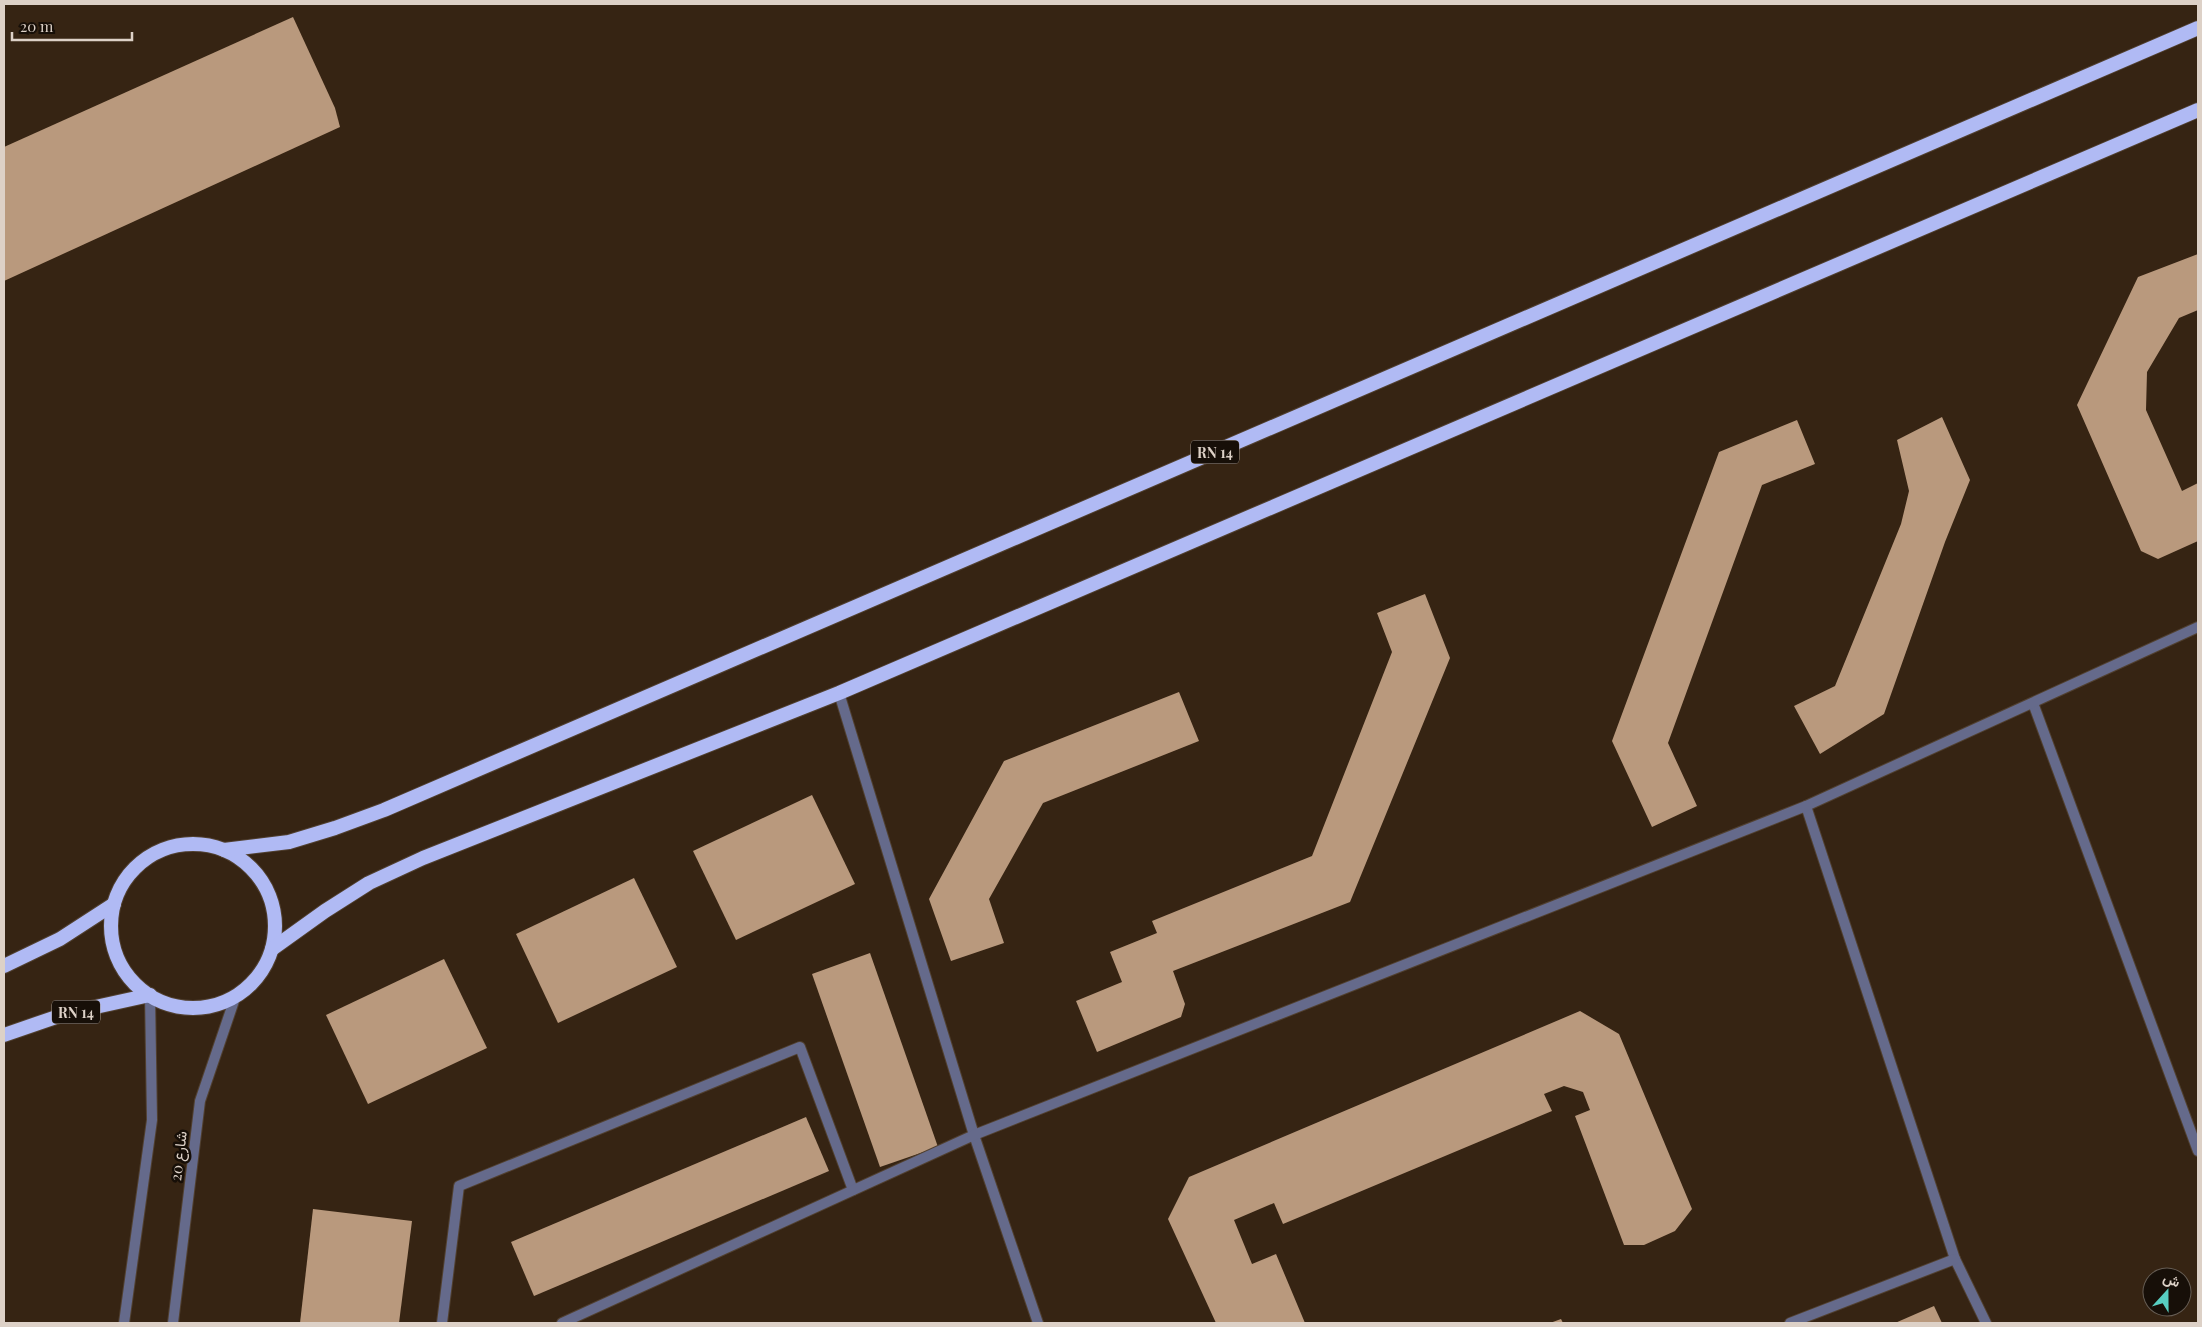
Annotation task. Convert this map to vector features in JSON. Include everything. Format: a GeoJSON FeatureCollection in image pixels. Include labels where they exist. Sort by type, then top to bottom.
{"type":"FeatureCollection","features":[{"type":"Feature","properties":{"kind":"highway","name":"RN 14"},"geometry":{"type":"LineString","coordinates":[[224,850],[289,842],[384,810],[2198,28]]}},
{"type":"Feature","properties":{"kind":"highway"},"geometry":{"type":"LineString","coordinates":[[272,949],[325,911],[369,884],[423,858],[839,693],[2198,110]]}},
{"type":"Feature","properties":{"kind":"highway"},"geometry":{"type":"LineString","coordinates":[[188,842],[217,846],[224,850],[242,859],[262,879],[274,905],[276,934],[269,959],[255,981],[235,998],[210,1007],[184,1008],[159,1001],[137,987],[120,967],[111,942],[110,914],[119,886],[136,864],[160,849],[188,842]]}},
{"type":"Feature","properties":{"kind":"highway"},"geometry":{"type":"LineString","coordinates":[[4,966],[60,939],[114,904]]}},
{"type":"Feature","properties":{"kind":"highway","name":"RN 14"},"geometry":{"type":"LineString","coordinates":[[4,1035],[68,1014],[150,995]]}},
{"type":"Feature","properties":{"kind":"street"},"geometry":{"type":"LineString","coordinates":[[562,1323],[974,1135],[1806,806],[2198,627]]}},
{"type":"Feature","properties":{"kind":"street"},"geometry":{"type":"LineString","coordinates":[[839,693],[974,1135],[1038,1323]]}},
{"type":"Feature","properties":{"kind":"street"},"geometry":{"type":"LineString","coordinates":[[2033,703],[2198,1151]]}},
{"type":"Feature","properties":{"kind":"street"},"geometry":{"type":"LineString","coordinates":[[1806,806],[1955,1259],[1986,1323]]}},
{"type":"Feature","properties":{"kind":"street","name":"شارع 20"},"geometry":{"type":"LineString","coordinates":[[124,1323],[152,1120],[150,995]]}},
{"type":"Feature","properties":{"kind":"street","name":"شارع 20"},"geometry":{"type":"LineString","coordinates":[[173,1323],[200,1101],[235,998]]}},
{"type":"Feature","properties":{"kind":"street"},"geometry":{"type":"LineString","coordinates":[[442,1323],[459,1186],[800,1047],[853,1190]]}},
{"type":"Feature","properties":{"kind":"street"},"geometry":{"type":"LineString","coordinates":[[1790,1323],[1955,1259]]}},
{"type":"Feature","properties":{"kind":"building"},"geometry":{"type":"Polygon","coordinates":[[[293,17],[335,108],[340,127],[4,281],[4,147],[293,17]]]}},
{"type":"Feature","properties":{"kind":"building"},"geometry":{"type":"Polygon","coordinates":[[[2198,254],[2198,310],[2179,318],[2147,372],[2146,410],[2182,491],[2198,483],[2198,541],[2158,559],[2141,551],[2077,405],[2138,277],[2198,254]]]}},
{"type":"Feature","properties":{"kind":"building"},"geometry":{"type":"Polygon","coordinates":[[[1942,417],[1970,480],[1945,542],[1884,714],[1820,754],[1794,706],[1835,686],[1901,524],[1909,491],[1897,440],[1942,417]]]}},
{"type":"Feature","properties":{"kind":"building"},"geometry":{"type":"Polygon","coordinates":[[[1797,420],[1815,464],[1762,485],[1668,743],[1697,806],[1652,827],[1612,741],[1719,452],[1797,420]]]}},
{"type":"Feature","properties":{"kind":"building"},"geometry":{"type":"Polygon","coordinates":[[[1425,594],[1450,658],[1350,902],[1173,971],[1185,1004],[1181,1017],[1097,1052],[1076,1001],[1122,982],[1110,952],[1157,933],[1152,921],[1312,856],[1392,652],[1377,613],[1425,594]]]}},
{"type":"Feature","properties":{"kind":"building"},"geometry":{"type":"Polygon","coordinates":[[[1179,692],[1199,741],[1043,803],[989,899],[1004,943],[951,961],[929,899],[1004,761],[1179,692]]]}},
{"type":"Feature","properties":{"kind":"building"},"geometry":{"type":"Polygon","coordinates":[[[812,795],[855,884],[736,940],[693,851],[812,795]]]}},
{"type":"Feature","properties":{"kind":"building"},"geometry":{"type":"Polygon","coordinates":[[[634,878],[677,967],[558,1023],[516,934],[634,878]]]}},
{"type":"Feature","properties":{"kind":"building"},"geometry":{"type":"Polygon","coordinates":[[[870,953],[938,1147],[880,1167],[812,974],[870,953]]]}},
{"type":"Feature","properties":{"kind":"building"},"geometry":{"type":"Polygon","coordinates":[[[444,959],[487,1048],[368,1104],[326,1015],[444,959]]]}},
{"type":"Feature","properties":{"kind":"building"},"geometry":{"type":"Polygon","coordinates":[[[1580,1011],[1619,1034],[1692,1209],[1675,1231],[1644,1245],[1624,1245],[1575,1116],[1590,1110],[1583,1092],[1564,1086],[1544,1094],[1552,1111],[1283,1224],[1274,1203],[1234,1220],[1252,1264],[1276,1254],[1305,1323],[1216,1323],[1168,1219],[1189,1177],[1580,1011]]]}},
{"type":"Feature","properties":{"kind":"building"},"geometry":{"type":"Polygon","coordinates":[[[806,1117],[829,1171],[534,1296],[511,1242],[806,1117]]]}},
{"type":"Feature","properties":{"kind":"building"},"geometry":{"type":"Polygon","coordinates":[[[313,1209],[412,1221],[399,1323],[300,1323],[313,1209]]]}},
{"type":"Feature","properties":{"kind":"building"},"geometry":{"type":"Polygon","coordinates":[[[1934,1306],[1942,1323],[1895,1323],[1934,1306]]]}},
{"type":"Feature","properties":{"kind":"building"},"geometry":{"type":"Polygon","coordinates":[[[1561,1319],[1563,1323],[1550,1323],[1561,1319]]]}}]}
